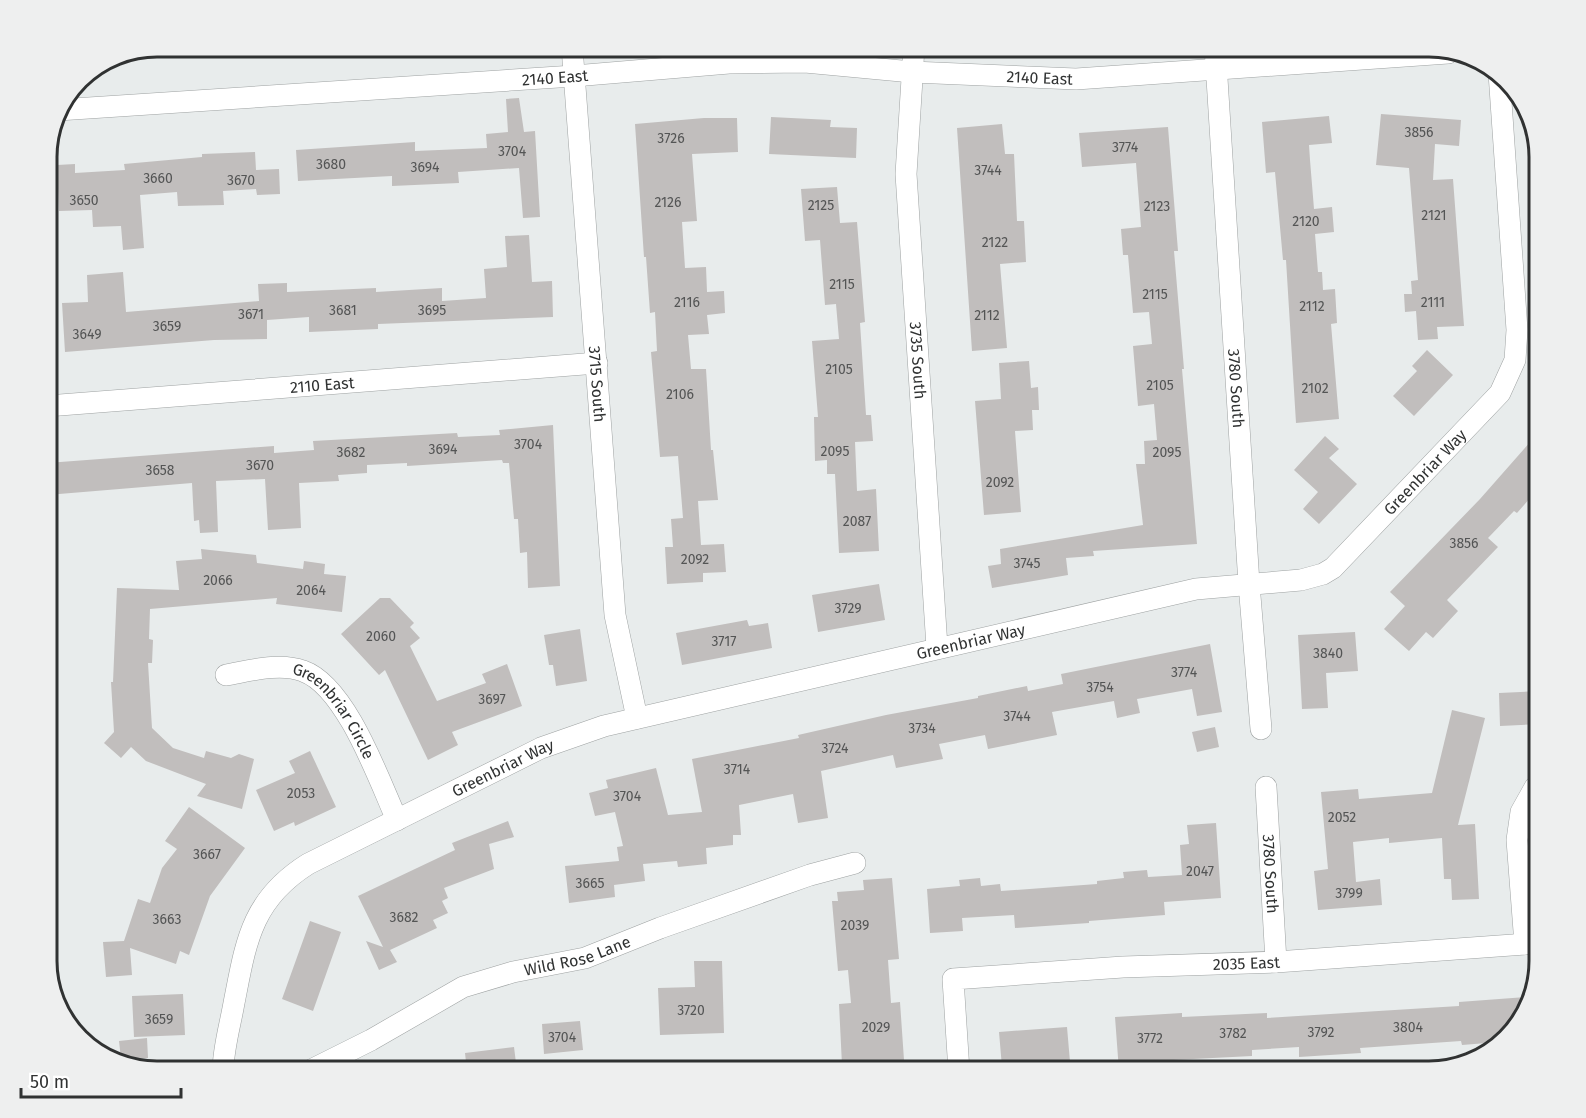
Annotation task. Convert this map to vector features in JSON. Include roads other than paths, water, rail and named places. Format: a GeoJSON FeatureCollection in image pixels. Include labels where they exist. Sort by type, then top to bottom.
{"type":"FeatureCollection","features":[{"type":"Feature","properties":{"kind":"street","name":"3715 South"},"geometry":{"type":"LineString","coordinates":[[573,57],[615,615],[637,718]]}},
{"type":"Feature","properties":{"kind":"street","name":"3735 South"},"geometry":{"type":"LineString","coordinates":[[913,57],[906,174],[937,647]]}},
{"type":"Feature","properties":{"kind":"street","name":"3780 South"},"geometry":{"type":"LineString","coordinates":[[1216,57],[1249,584],[1261,729]]}},
{"type":"Feature","properties":{"kind":"street","name":"2140 East"},"geometry":{"type":"LineString","coordinates":[[69,109],[574,76],[729,63],[805,62],[912,72],[1076,79],[1390,57]]}},
{"type":"Feature","properties":{"kind":"street","name":"Greenbriar Way"},"geometry":{"type":"LineString","coordinates":[[225,1061],[245,946],[257,913],[279,885],[308,864],[541,748],[582,733],[637,718],[1196,589],[1312,578],[1343,561],[1500,393],[1511,374],[1517,330],[1500,87]]}},
{"type":"Feature","properties":{"kind":"street","name":"2110 East"},"geometry":{"type":"LineString","coordinates":[[57,405],[597,363]]}},
{"type":"Feature","properties":{"kind":"street","name":"Greenbriar Circle"},"geometry":{"type":"LineString","coordinates":[[226,675],[267,668],[303,671],[331,690],[350,719],[397,820]]}},
{"type":"Feature","properties":{"kind":"street","name":"3780 South"},"geometry":{"type":"LineString","coordinates":[[1266,786],[1276,962]]}},
{"type":"Feature","properties":{"kind":"street"},"geometry":{"type":"LineString","coordinates":[[1529,798],[1521,812],[1517,840],[1529,923]]}},
{"type":"Feature","properties":{"kind":"street","name":"Wild Rose Lane"},"geometry":{"type":"LineString","coordinates":[[329,1061],[371,1040],[463,987],[513,972],[585,958],[660,928],[810,875],[855,863]]}},
{"type":"Feature","properties":{"kind":"street","name":"2035 East"},"geometry":{"type":"LineString","coordinates":[[958,1061],[953,979],[1123,968],[1276,962],[1529,944]]}}]}
